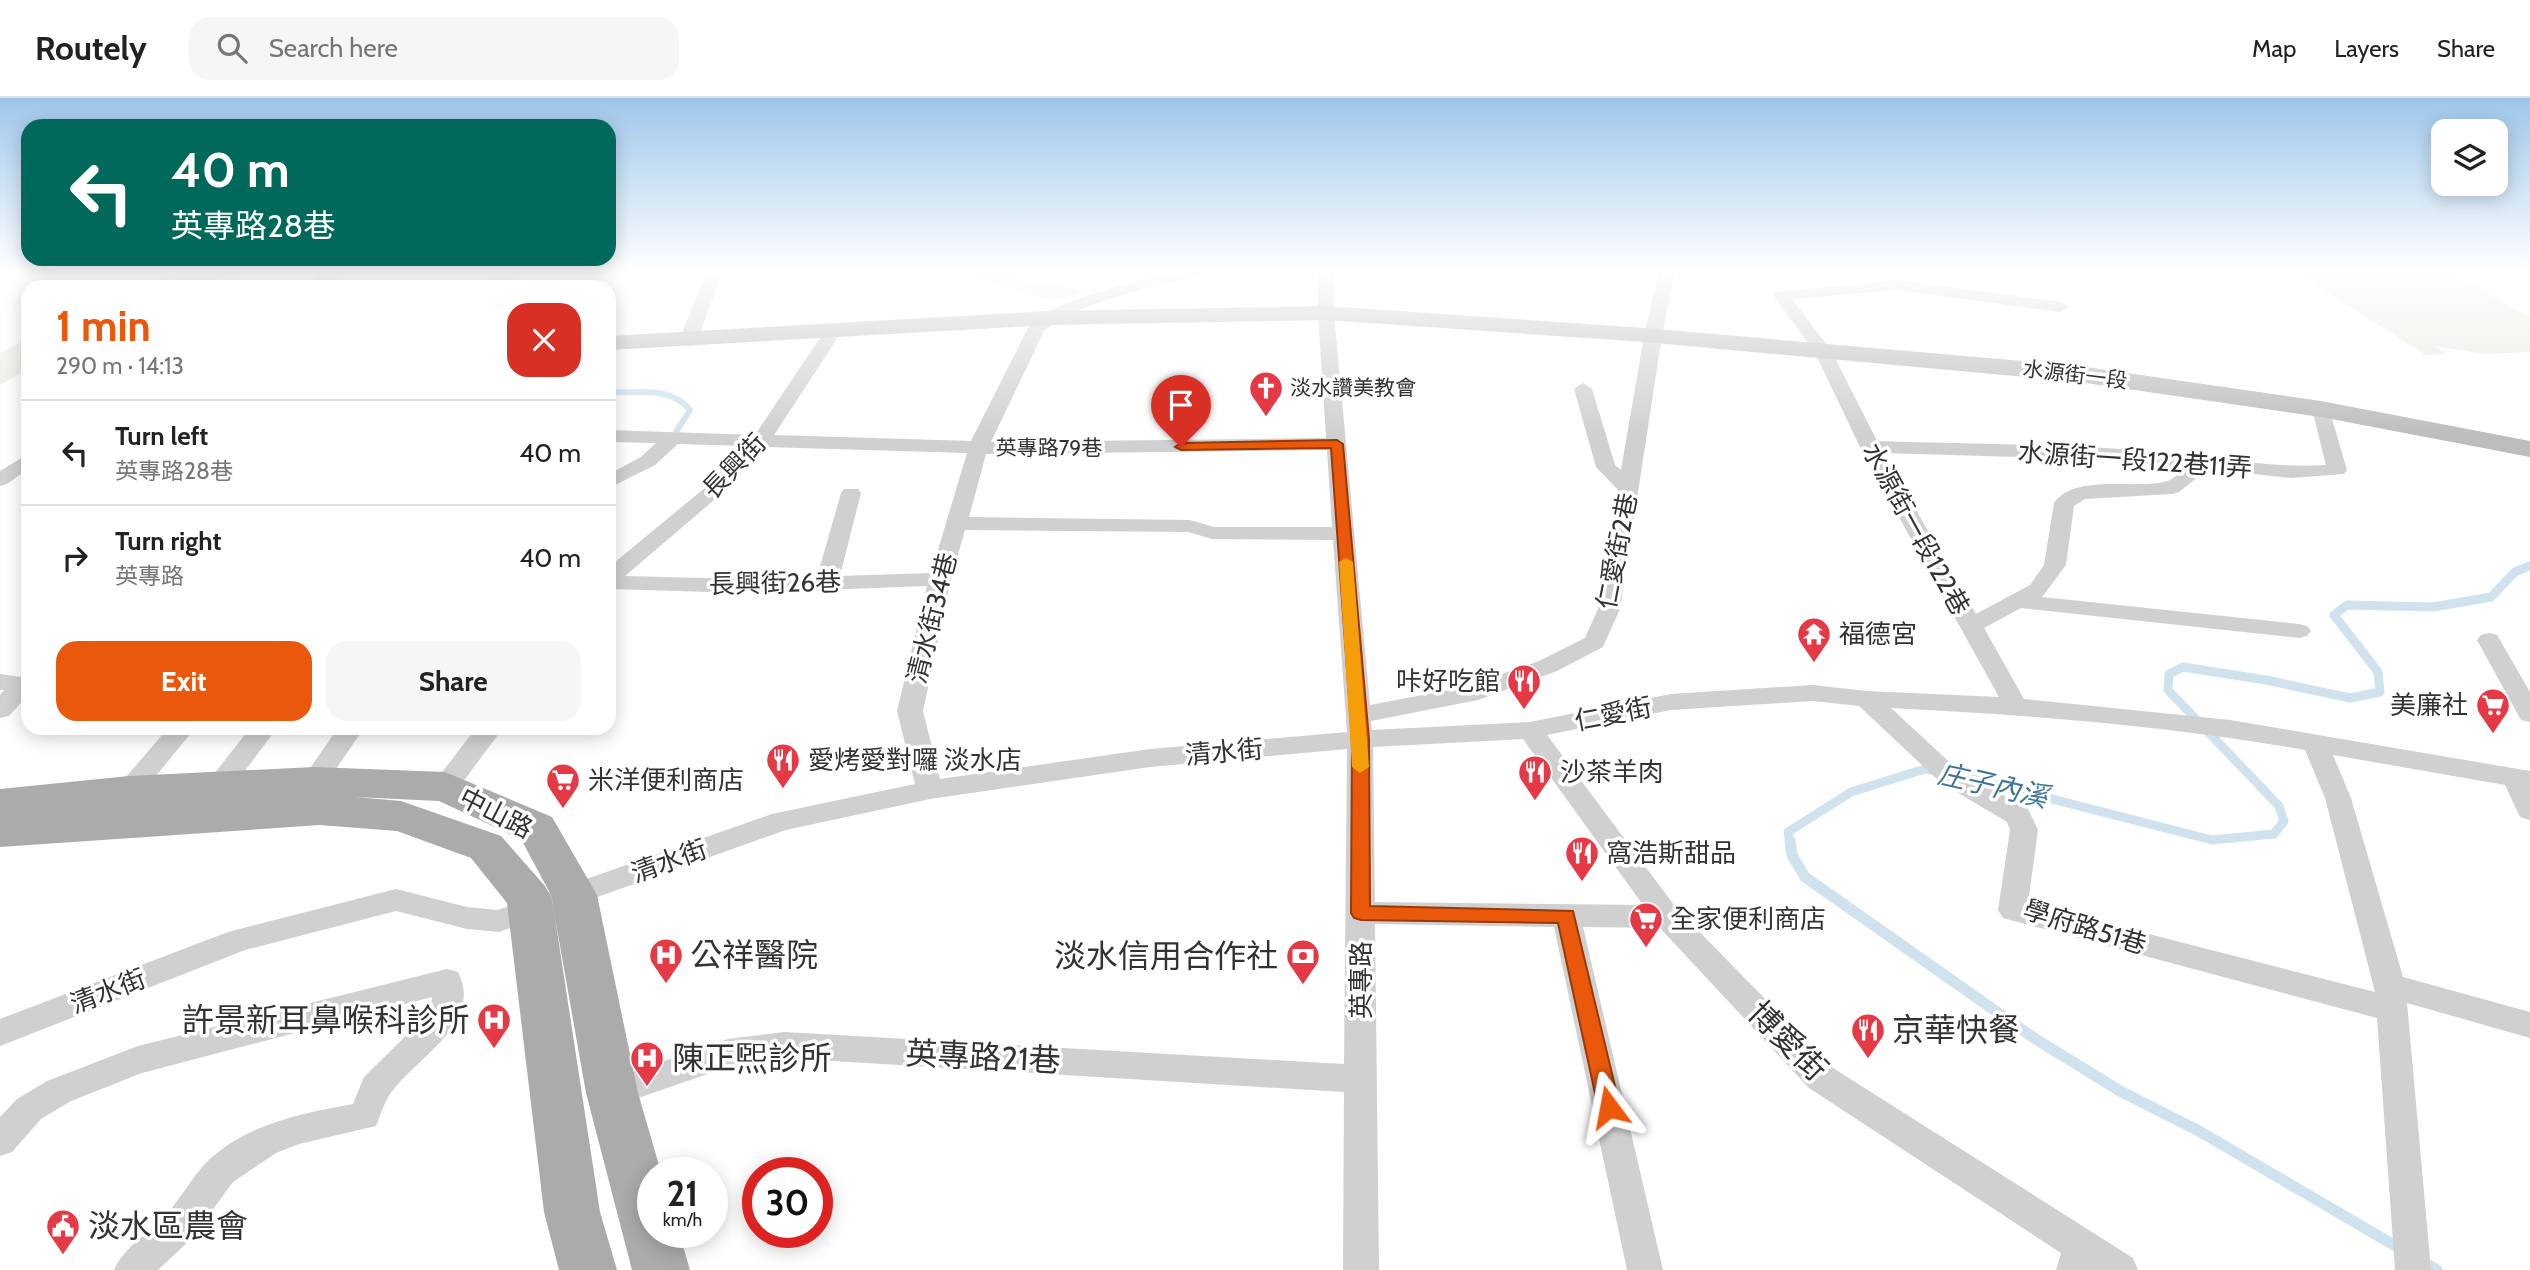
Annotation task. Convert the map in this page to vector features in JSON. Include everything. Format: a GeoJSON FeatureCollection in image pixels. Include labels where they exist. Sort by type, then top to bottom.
{"type":"FeatureCollection","features":[{"type":"Feature","properties":{"kind":"main road","name":"中山路"},"geometry":{"type":"LineString","coordinates":[[0,804],[220,785],[314,781],[445,787],[537,828],[574,895],[612,1093],[661,1270]]}},
{"type":"Feature","properties":{"kind":"main road","name":"中山路"},"geometry":{"type":"LineString","coordinates":[[0,831],[320,810],[401,816],[486,847],[529,898],[572,1212],[588,1270]]}},
{"type":"Feature","properties":{"kind":"street"},"geometry":{"type":"LineString","coordinates":[[689,338],[694,326]]}},
{"type":"Feature","properties":{"kind":"street","name":"水源街一段"},"geometry":{"type":"LineString","coordinates":[[616,343],[921,326]]}},
{"type":"Feature","properties":{"kind":"street","name":"清水街34巷"},"geometry":{"type":"LineString","coordinates":[[930,790],[910,711],[940,579],[978,448],[1040,326]]}},
{"type":"Feature","properties":{"kind":"street","name":"英專路"},"geometry":{"type":"LineString","coordinates":[[1327,326],[1359,727],[1361,1270]]}},
{"type":"Feature","properties":{"kind":"street","name":"水源街一段"},"geometry":{"type":"LineString","coordinates":[[1506,326],[1822,350],[2079,374],[2321,409],[2530,449]]}},
{"type":"Feature","properties":{"kind":"street","name":"仁愛街2巷"},"geometry":{"type":"LineString","coordinates":[[1359,727],[1469,694],[1548,666],[1595,642],[1609,609],[1655,326]]}},
{"type":"Feature","properties":{"kind":"street","name":"水源街一段122巷"},"geometry":{"type":"LineString","coordinates":[[1804,326],[1822,350],[1870,447],[2015,706]]}},
{"type":"Feature","properties":{"kind":"street","name":"長興街"},"geometry":{"type":"LineString","coordinates":[[616,574],[713,491],[761,441],[833,331]]}},
{"type":"Feature","properties":{"kind":"street"},"geometry":{"type":"LineString","coordinates":[[1583,389],[1606,467],[1629,489]]}},
{"type":"Feature","properties":{"kind":"street","name":"水源街一段122巷11弄"},"geometry":{"type":"LineString","coordinates":[[1870,447],[2124,455],[2206,461],[2303,474],[2337,470],[2321,409]]}},
{"type":"Feature","properties":{"kind":"street","name":"英專路79巷"},"geometry":{"type":"LineString","coordinates":[[616,436],[1026,449],[1337,444]]}},
{"type":"Feature","properties":{"kind":"street"},"geometry":{"type":"LineString","coordinates":[[616,478],[648,461],[674,438]]}},
{"type":"Feature","properties":{"kind":"street"},"geometry":{"type":"LineString","coordinates":[[1970,626],[2038,590],[2055,565],[2064,503],[2080,493],[2172,488],[2206,461]]}},
{"type":"Feature","properties":{"kind":"street"},"geometry":{"type":"LineString","coordinates":[[0,480],[21,465]]}},
{"type":"Feature","properties":{"kind":"street"},"geometry":{"type":"LineString","coordinates":[[827,582],[851,493]]}},
{"type":"Feature","properties":{"kind":"street"},"geometry":{"type":"LineString","coordinates":[[956,523],[1190,526],[1212,533],[1344,534]]}},
{"type":"Feature","properties":{"kind":"street","name":"長興街26巷"},"geometry":{"type":"LineString","coordinates":[[616,580],[745,586],[940,579]]}},
{"type":"Feature","properties":{"kind":"street"},"geometry":{"type":"LineString","coordinates":[[2020,601],[2299,631]]}},
{"type":"Feature","properties":{"kind":"street"},"geometry":{"type":"LineString","coordinates":[[2489,640],[2530,714]]}},
{"type":"Feature","properties":{"kind":"street"},"geometry":{"type":"LineString","coordinates":[[0,682],[21,685]]}},
{"type":"Feature","properties":{"kind":"street"},"geometry":{"type":"LineString","coordinates":[[0,710],[21,687]]}},
{"type":"Feature","properties":{"kind":"street","name":"仁愛街"},"geometry":{"type":"LineString","coordinates":[[1359,727],[1530,730],[1671,702],[1813,693],[1866,699],[2015,706],[2230,728],[2523,778]]}},
{"type":"Feature","properties":{"kind":"street","name":"學府路51巷"},"geometry":{"type":"LineString","coordinates":[[1866,699],[1949,776],[2018,816],[2024,830],[2014,910],[2390,998],[2530,1025]]}},
{"type":"Feature","properties":{"kind":"street","name":"清水街"},"geometry":{"type":"LineString","coordinates":[[0,1033],[239,940],[396,900],[467,918],[499,921],[782,821],[930,790],[1359,727]]}},
{"type":"Feature","properties":{"kind":"street","name":"博愛街"},"geometry":{"type":"LineString","coordinates":[[1530,730],[1667,918],[1821,1078],[2078,1257],[2120,1270]]}},
{"type":"Feature","properties":{"kind":"street"},"geometry":{"type":"LineString","coordinates":[[129,792],[176,735]]}},
{"type":"Feature","properties":{"kind":"street"},"geometry":{"type":"LineString","coordinates":[[220,785],[259,735]]}},
{"type":"Feature","properties":{"kind":"street"},"geometry":{"type":"LineString","coordinates":[[314,781],[346,735]]}},
{"type":"Feature","properties":{"kind":"street"},"geometry":{"type":"LineString","coordinates":[[445,787],[485,735]]}},
{"type":"Feature","properties":{"kind":"street"},"geometry":{"type":"LineString","coordinates":[[2314,741],[2338,798],[2390,998],[2413,1270]]}},
{"type":"Feature","properties":{"kind":"street"},"geometry":{"type":"LineString","coordinates":[[2523,778],[2530,810]]}},
{"type":"Feature","properties":{"kind":"street"},"geometry":{"type":"LineString","coordinates":[[1361,913],[1667,918]]}},
{"type":"Feature","properties":{"kind":"street"},"geometry":{"type":"LineString","coordinates":[[1566,916],[1645,1270]]}},
{"type":"Feature","properties":{"kind":"street"},"geometry":{"type":"LineString","coordinates":[[0,1141],[29,1109],[59,1091],[138,1060],[447,981],[447,1006],[437,1025],[376,1087],[364,1116],[298,1129],[264,1142],[221,1171],[178,1227],[132,1270]]}},
{"type":"Feature","properties":{"kind":"street","name":"英專路21巷"},"geometry":{"type":"LineString","coordinates":[[612,1093],[728,1053],[784,1045],[1361,1079]]}},
{"type":"Feature","properties":{"kind":"shaded area"},"geometry":{"type":"Polygon","coordinates":[[[2380,326],[2530,326],[2530,352],[2485,354],[2435,346],[2446,354],[2426,355],[2380,326]]]}},
{"type":"Feature","properties":{"kind":"shaded area"},"geometry":{"type":"Polygon","coordinates":[[[21,342],[21,373],[0,385],[0,353],[21,342]]]}},
{"type":"Feature","properties":{"kind":"waterway"},"geometry":{"type":"LineString","coordinates":[[616,392],[652,392],[682,402],[690,410],[676,432]]}},
{"type":"Feature","properties":{"kind":"waterway","name":"庄子內溪"},"geometry":{"type":"LineString","coordinates":[[1962,776],[2212,840],[2274,834],[2284,821],[2279,806],[2168,690],[2169,674],[2183,667],[2266,680],[2350,698],[2380,692],[2378,672],[2334,615],[2347,605],[2433,607],[2491,597],[2515,572],[2530,566]]}},
{"type":"Feature","properties":{"kind":"waterway","name":"庄子內溪"},"geometry":{"type":"LineString","coordinates":[[1790,843],[1788,832],[1851,792],[1925,769],[1938,771]]}},
{"type":"Feature","properties":{"kind":"waterway","name":"庄子內溪"},"geometry":{"type":"LineString","coordinates":[[1790,841],[1792,855],[1805,877],[2034,1038],[2120,1091],[2199,1131],[2404,1251]]}},
{"type":"Feature","properties":{"kind":"waterway","name":"庄子內溪"},"geometry":{"type":"LineString","coordinates":[[2422,1261],[2437,1270]]}},
{"type":"Feature","properties":{"kind":"slow traffic"},"geometry":{"type":"LineString","coordinates":[[1346,562],[1360,767]]}},
{"type":"Feature","properties":{"kind":"place","name":"淡水讚美教會"},"geometry":{"type":"Point","coordinates":[1266,418]}},
{"type":"Feature","properties":{"kind":"place","name":"福德宮"},"geometry":{"type":"Point","coordinates":[1814,664]}},
{"type":"Feature","properties":{"kind":"place","name":"咔好吃館"},"geometry":{"type":"Point","coordinates":[1524,711]}},
{"type":"Feature","properties":{"kind":"place","name":"美廉社"},"geometry":{"type":"Point","coordinates":[2493,735]}},
{"type":"Feature","properties":{"kind":"place","name":"愛烤愛對囉 淡水店"},"geometry":{"type":"Point","coordinates":[783,790]}},
{"type":"Feature","properties":{"kind":"place","name":"沙茶羊肉"},"geometry":{"type":"Point","coordinates":[1535,802]}},
{"type":"Feature","properties":{"kind":"place","name":"米洋便利商店"},"geometry":{"type":"Point","coordinates":[563,810]}},
{"type":"Feature","properties":{"kind":"place","name":"窩浩斯甜品"},"geometry":{"type":"Point","coordinates":[1582,883]}},
{"type":"Feature","properties":{"kind":"place","name":"全家便利商店"},"geometry":{"type":"Point","coordinates":[1646,949]}},
{"type":"Feature","properties":{"kind":"place","name":"公祥醫院"},"geometry":{"type":"Point","coordinates":[666,985]}},
{"type":"Feature","properties":{"kind":"place","name":"淡水信用合作社"},"geometry":{"type":"Point","coordinates":[1303,986]}},
{"type":"Feature","properties":{"kind":"place","name":"許景新耳鼻喉科診所"},"geometry":{"type":"Point","coordinates":[494,1050]}},
{"type":"Feature","properties":{"kind":"place","name":"京華快餐"},"geometry":{"type":"Point","coordinates":[1868,1060]}},
{"type":"Feature","properties":{"kind":"place","name":"陳正煕診所"},"geometry":{"type":"Point","coordinates":[647,1088]}},
{"type":"Feature","properties":{"kind":"place","name":"淡水區農會"},"geometry":{"type":"Point","coordinates":[63,1256]}},
{"type":"Feature","properties":{"kind":"route"},"geometry":{"type":"LineString","coordinates":[[1181,447],[1337,444],[1360,739],[1361,913],[1566,916],[1609,1107]]}}]}
